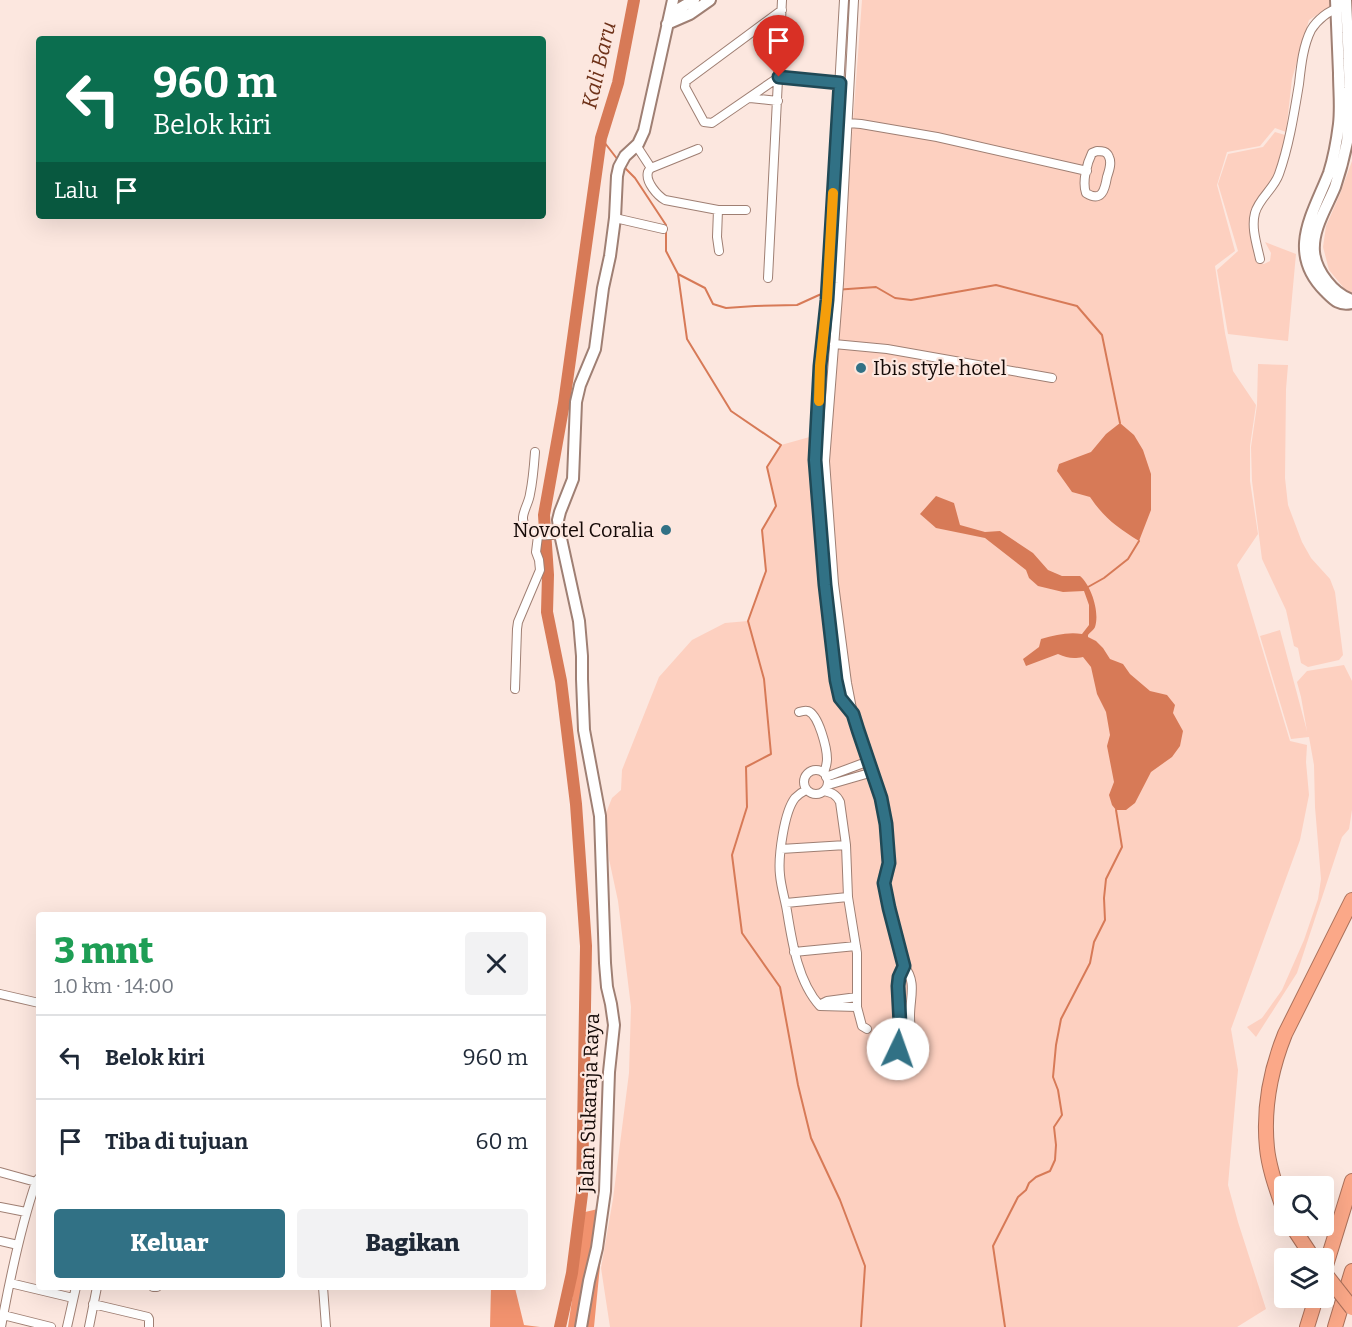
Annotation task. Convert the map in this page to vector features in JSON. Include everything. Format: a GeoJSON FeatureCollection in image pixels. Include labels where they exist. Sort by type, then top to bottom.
{"type":"FeatureCollection","features":[{"type":"Feature","properties":{"kind":"highway"},"geometry":{"type":"LineString","coordinates":[[1274,1180],[1267,1148],[1267,1115],[1271,1076],[1286,1034],[1352,900]]}},
{"type":"Feature","properties":{"kind":"highway"},"geometry":{"type":"LineString","coordinates":[[1331,1248],[1352,1181]]}},
{"type":"Feature","properties":{"kind":"highway"},"geometry":{"type":"LineString","coordinates":[[1335,1327],[1350,1277]]}},
{"type":"Feature","properties":{"kind":"highway"},"geometry":{"type":"LineString","coordinates":[[1334,1286],[1352,1308]]}},
{"type":"Feature","properties":{"kind":"highway"},"geometry":{"type":"LineString","coordinates":[[1307,1327],[1313,1308]]}},
{"type":"Feature","properties":{"kind":"street"},"geometry":{"type":"LineString","coordinates":[[536,452],[530,493],[523,519],[528,530],[539,536],[556,535],[560,512],[573,479],[576,402],[580,385],[595,349],[615,218],[617,176],[625,156],[636,146],[644,131],[673,0]]}},
{"type":"Feature","properties":{"kind":"street"},"geometry":{"type":"LineString","coordinates":[[669,19],[694,0]]}},
{"type":"Feature","properties":{"kind":"street"},"geometry":{"type":"LineString","coordinates":[[669,19],[690,14],[710,0]]}},
{"type":"Feature","properties":{"kind":"street"},"geometry":{"type":"LineString","coordinates":[[768,278],[782,0]]}},
{"type":"Feature","properties":{"kind":"street"},"geometry":{"type":"LineString","coordinates":[[844,0],[827,300],[815,460],[825,585],[836,680],[840,698],[853,714]]}},
{"type":"Feature","properties":{"kind":"street"},"geometry":{"type":"LineString","coordinates":[[854,0],[838,300],[825,461],[837,606],[853,714],[881,798],[887,832],[889,863],[884,883],[904,966],[912,980],[910,1012],[912,1049]]}},
{"type":"Feature","properties":{"kind":"street"},"geometry":{"type":"LineString","coordinates":[[1260,259],[1255,235],[1255,213],[1261,200],[1276,181],[1281,168],[1311,31],[1316,23],[1341,4]]}},
{"type":"Feature","properties":{"kind":"street"},"geometry":{"type":"LineString","coordinates":[[1341,4],[1350,96],[1347,140],[1335,186],[1318,225],[1314,247],[1315,259],[1329,284],[1352,302]]}},
{"type":"Feature","properties":{"kind":"street"},"geometry":{"type":"LineString","coordinates":[[782,10],[686,81],[685,84],[704,122],[712,123],[779,77],[849,84]]}},
{"type":"Feature","properties":{"kind":"street"},"geometry":{"type":"LineString","coordinates":[[750,98],[778,101]]}},
{"type":"Feature","properties":{"kind":"street"},"geometry":{"type":"LineString","coordinates":[[848,123],[937,137],[1087,171]]}},
{"type":"Feature","properties":{"kind":"street"},"geometry":{"type":"LineString","coordinates":[[636,146],[651,168]]}},
{"type":"Feature","properties":{"kind":"street"},"geometry":{"type":"LineString","coordinates":[[698,149],[651,168],[647,175],[648,180],[659,196],[665,200],[718,210],[746,210]]}},
{"type":"Feature","properties":{"kind":"street"},"geometry":{"type":"LineString","coordinates":[[1102,151],[1107,154],[1110,166],[1105,188],[1100,195],[1091,196],[1085,191],[1087,171],[1093,152],[1102,151]]}},
{"type":"Feature","properties":{"kind":"street"},"geometry":{"type":"LineString","coordinates":[[718,210],[719,251]]}},
{"type":"Feature","properties":{"kind":"street"},"geometry":{"type":"LineString","coordinates":[[615,218],[663,229]]}},
{"type":"Feature","properties":{"kind":"street"},"geometry":{"type":"LineString","coordinates":[[834,344],[906,352],[1052,378]]}},
{"type":"Feature","properties":{"kind":"street"},"geometry":{"type":"LineString","coordinates":[[820,378],[831,378]]}},
{"type":"Feature","properties":{"kind":"street"},"geometry":{"type":"LineString","coordinates":[[815,460],[825,461]]}},
{"type":"Feature","properties":{"kind":"street","name":"Jalan Sukaraja Raya"},"geometry":{"type":"LineString","coordinates":[[556,535],[579,621],[584,730],[600,816],[605,963],[614,1025],[608,1084],[605,1191],[597,1248],[581,1327]]}},
{"type":"Feature","properties":{"kind":"street"},"geometry":{"type":"LineString","coordinates":[[515,689],[518,622],[540,570],[536,552],[539,536]]}},
{"type":"Feature","properties":{"kind":"street"},"geometry":{"type":"LineString","coordinates":[[799,712],[810,712],[819,724],[826,752],[825,781]]}},
{"type":"Feature","properties":{"kind":"street"},"geometry":{"type":"LineString","coordinates":[[867,1029],[862,1026],[857,1007],[856,946],[848,897],[846,845],[840,802],[825,781],[814,771],[806,776],[804,785],[806,790],[815,795],[825,781],[869,761]]}},
{"type":"Feature","properties":{"kind":"street"},"geometry":{"type":"LineString","coordinates":[[825,781],[873,772]]}},
{"type":"Feature","properties":{"kind":"street"},"geometry":{"type":"LineString","coordinates":[[806,790],[796,797],[791,806],[782,836],[779,859],[794,952],[810,993],[819,1005],[857,1007]]}},
{"type":"Feature","properties":{"kind":"street"},"geometry":{"type":"LineString","coordinates":[[781,849],[846,845]]}},
{"type":"Feature","properties":{"kind":"street"},"geometry":{"type":"LineString","coordinates":[[786,903],[848,897]]}},
{"type":"Feature","properties":{"kind":"street"},"geometry":{"type":"LineString","coordinates":[[794,952],[856,946]]}},
{"type":"Feature","properties":{"kind":"street"},"geometry":{"type":"LineString","coordinates":[[898,1049],[900,1024],[898,986],[904,966]]}},
{"type":"Feature","properties":{"kind":"street"},"geometry":{"type":"LineString","coordinates":[[0,994],[36,1003]]}},
{"type":"Feature","properties":{"kind":"street"},"geometry":{"type":"LineString","coordinates":[[819,1005],[827,1001],[857,997]]}},
{"type":"Feature","properties":{"kind":"street"},"geometry":{"type":"LineString","coordinates":[[0,1172],[36,1180]]}},
{"type":"Feature","properties":{"kind":"street"},"geometry":{"type":"LineString","coordinates":[[1,1327],[3,1299],[10,1283],[26,1212],[36,1195]]}},
{"type":"Feature","properties":{"kind":"street"},"geometry":{"type":"LineString","coordinates":[[0,1207],[26,1212]]}},
{"type":"Feature","properties":{"kind":"street"},"geometry":{"type":"LineString","coordinates":[[0,1241],[18,1245]]}},
{"type":"Feature","properties":{"kind":"street"},"geometry":{"type":"LineString","coordinates":[[10,1283],[36,1288]]}},
{"type":"Feature","properties":{"kind":"street"},"geometry":{"type":"LineString","coordinates":[[46,1290],[73,1298]]}},
{"type":"Feature","properties":{"kind":"street"},"geometry":{"type":"LineString","coordinates":[[67,1327],[75,1290]]}},
{"type":"Feature","properties":{"kind":"street"},"geometry":{"type":"LineString","coordinates":[[88,1327],[96,1290]]}},
{"type":"Feature","properties":{"kind":"street"},"geometry":{"type":"LineString","coordinates":[[323,1290],[326,1327]]}},
{"type":"Feature","properties":{"kind":"street"},"geometry":{"type":"LineString","coordinates":[[93,1304],[148,1317],[149,1327]]}},
{"type":"Feature","properties":{"kind":"street"},"geometry":{"type":"LineString","coordinates":[[3,1315],[34,1325],[51,1327]]}},
{"type":"Feature","properties":{"kind":"shaded area"},"geometry":{"type":"Polygon","coordinates":[[[862,0],[1340,0],[1309,20],[1292,79],[1286,132],[1275,128],[1260,146],[1227,152],[1217,185],[1235,251],[1215,266],[1225,333],[1233,371],[1256,405],[1250,446],[1250,481],[1258,534],[1237,565],[1290,741],[1307,745],[1309,795],[1300,840],[1231,1029],[1238,1070],[1228,1185],[1266,1309],[1237,1327],[610,1327],[601,1268],[613,1199],[629,1073],[631,1007],[618,901],[609,859],[606,813],[612,798],[621,790],[622,770],[659,677],[692,640],[725,623],[748,621],[766,571],[762,530],[776,506],[767,467],[781,445],[831,431],[839,347],[844,243],[862,0]]]}},
{"type":"Feature","properties":{"kind":"shaded area"},"geometry":{"type":"Polygon","coordinates":[[[1275,132],[1285,135],[1277,174],[1259,215],[1258,246],[1255,256],[1257,263],[1264,264],[1270,261],[1271,253],[1265,242],[1296,254],[1288,341],[1228,334],[1217,270],[1238,251],[1218,184],[1228,154],[1263,147],[1275,132]]]}},
{"type":"Feature","properties":{"kind":"shaded area"},"geometry":{"type":"Polygon","coordinates":[[[1352,161],[1352,295],[1329,270],[1323,247],[1326,226],[1352,161]]]}},
{"type":"Feature","properties":{"kind":"shaded area"},"geometry":{"type":"Polygon","coordinates":[[[1258,364],[1288,365],[1285,478],[1288,505],[1302,542],[1311,558],[1330,579],[1335,592],[1343,655],[1339,660],[1308,667],[1301,663],[1298,648],[1294,646],[1286,610],[1262,559],[1252,481],[1251,447],[1257,405],[1258,364]]]}},
{"type":"Feature","properties":{"kind":"shaded area"},"geometry":{"type":"Polygon","coordinates":[[[1120,423],[1134,435],[1143,450],[1151,474],[1151,510],[1139,541],[1112,522],[1090,497],[1072,492],[1057,471],[1059,464],[1091,452],[1106,434],[1120,423]]]}},
{"type":"Feature","properties":{"kind":"shaded area"},"geometry":{"type":"Polygon","coordinates":[[[936,496],[954,503],[960,525],[985,532],[1000,531],[1033,553],[1048,570],[1062,576],[1080,576],[1091,592],[1096,614],[1095,627],[1088,637],[1103,648],[1110,659],[1123,664],[1130,674],[1150,691],[1167,695],[1175,705],[1173,713],[1183,731],[1180,746],[1172,757],[1151,772],[1135,803],[1126,810],[1116,810],[1109,795],[1114,782],[1107,746],[1110,735],[1106,712],[1097,694],[1091,667],[1083,657],[1070,658],[1058,654],[1026,666],[1023,659],[1039,647],[1041,639],[1062,634],[1082,634],[1089,625],[1089,605],[1084,591],[1063,592],[1038,586],[1029,578],[1026,570],[985,538],[936,528],[920,514],[936,496]]]}},
{"type":"Feature","properties":{"kind":"shaded area"},"geometry":{"type":"Polygon","coordinates":[[[1280,630],[1307,731],[1297,682],[1307,671],[1344,665],[1352,681],[1352,810],[1349,829],[1342,837],[1297,973],[1256,1037],[1247,1027],[1262,1018],[1282,990],[1304,940],[1318,899],[1321,879],[1314,765],[1309,737],[1291,739],[1260,636],[1280,630]]]}},
{"type":"Feature","properties":{"kind":"shaded area"},"geometry":{"type":"Polygon","coordinates":[[[598,1209],[603,1235],[594,1327],[568,1327],[585,1212],[598,1209]]]}},
{"type":"Feature","properties":{"kind":"shaded area"},"geometry":{"type":"Polygon","coordinates":[[[491,1290],[515,1290],[524,1325],[540,1327],[490,1327],[491,1290]]]}},
{"type":"Feature","properties":{"kind":"waterway","name":"Kali Baru"},"geometry":{"type":"LineString","coordinates":[[560,1327],[572,1273],[582,1194],[586,946],[576,804],[561,681],[547,612],[548,575],[544,515],[564,403],[601,138],[618,83],[634,0]]}},
{"type":"Feature","properties":{"kind":"waterway"},"geometry":{"type":"LineString","coordinates":[[601,138],[618,160]]}},
{"type":"Feature","properties":{"kind":"waterway"},"geometry":{"type":"LineString","coordinates":[[624,167],[635,178],[666,225],[666,251],[678,274],[705,288],[713,304],[726,308],[797,305],[834,290],[876,287],[895,298],[911,300],[996,285],[1077,306],[1102,335],[1120,423]]}},
{"type":"Feature","properties":{"kind":"waterway"},"geometry":{"type":"LineString","coordinates":[[678,274],[687,339],[731,411],[781,445],[767,467],[776,506],[762,530],[766,571],[748,621],[764,679],[771,754],[746,767],[747,807],[732,855],[742,933],[780,987],[798,1085],[811,1138],[840,1200],[865,1266],[861,1327]]}},
{"type":"Feature","properties":{"kind":"waterway"},"geometry":{"type":"LineString","coordinates":[[1088,587],[1104,578],[1128,559],[1139,541]]}},
{"type":"Feature","properties":{"kind":"waterway"},"geometry":{"type":"LineString","coordinates":[[1005,1327],[993,1246],[1018,1197],[1036,1177],[1050,1171],[1055,1160],[1054,1127],[1062,1115],[1058,1090],[1053,1077],[1056,1045],[1061,1019],[1090,963],[1094,942],[1105,920],[1106,879],[1122,847],[1116,810]]}},
{"type":"Feature","properties":{"kind":"slow traffic"},"geometry":{"type":"LineString","coordinates":[[819,401],[833,193]]}},
{"type":"Feature","properties":{"kind":"place","name":"Ibis style hotel"},"geometry":{"type":"Point","coordinates":[861,368]}},
{"type":"Feature","properties":{"kind":"place","name":"Novotel Coralia"},"geometry":{"type":"Point","coordinates":[666,530]}},
{"type":"Feature","properties":{"kind":"route"},"geometry":{"type":"LineString","coordinates":[[779,77],[840,83],[815,460],[825,585],[836,680],[840,698],[853,714],[881,798],[886,824],[889,863],[884,883],[904,966],[898,986],[900,1024],[898,1049]]}}]}
